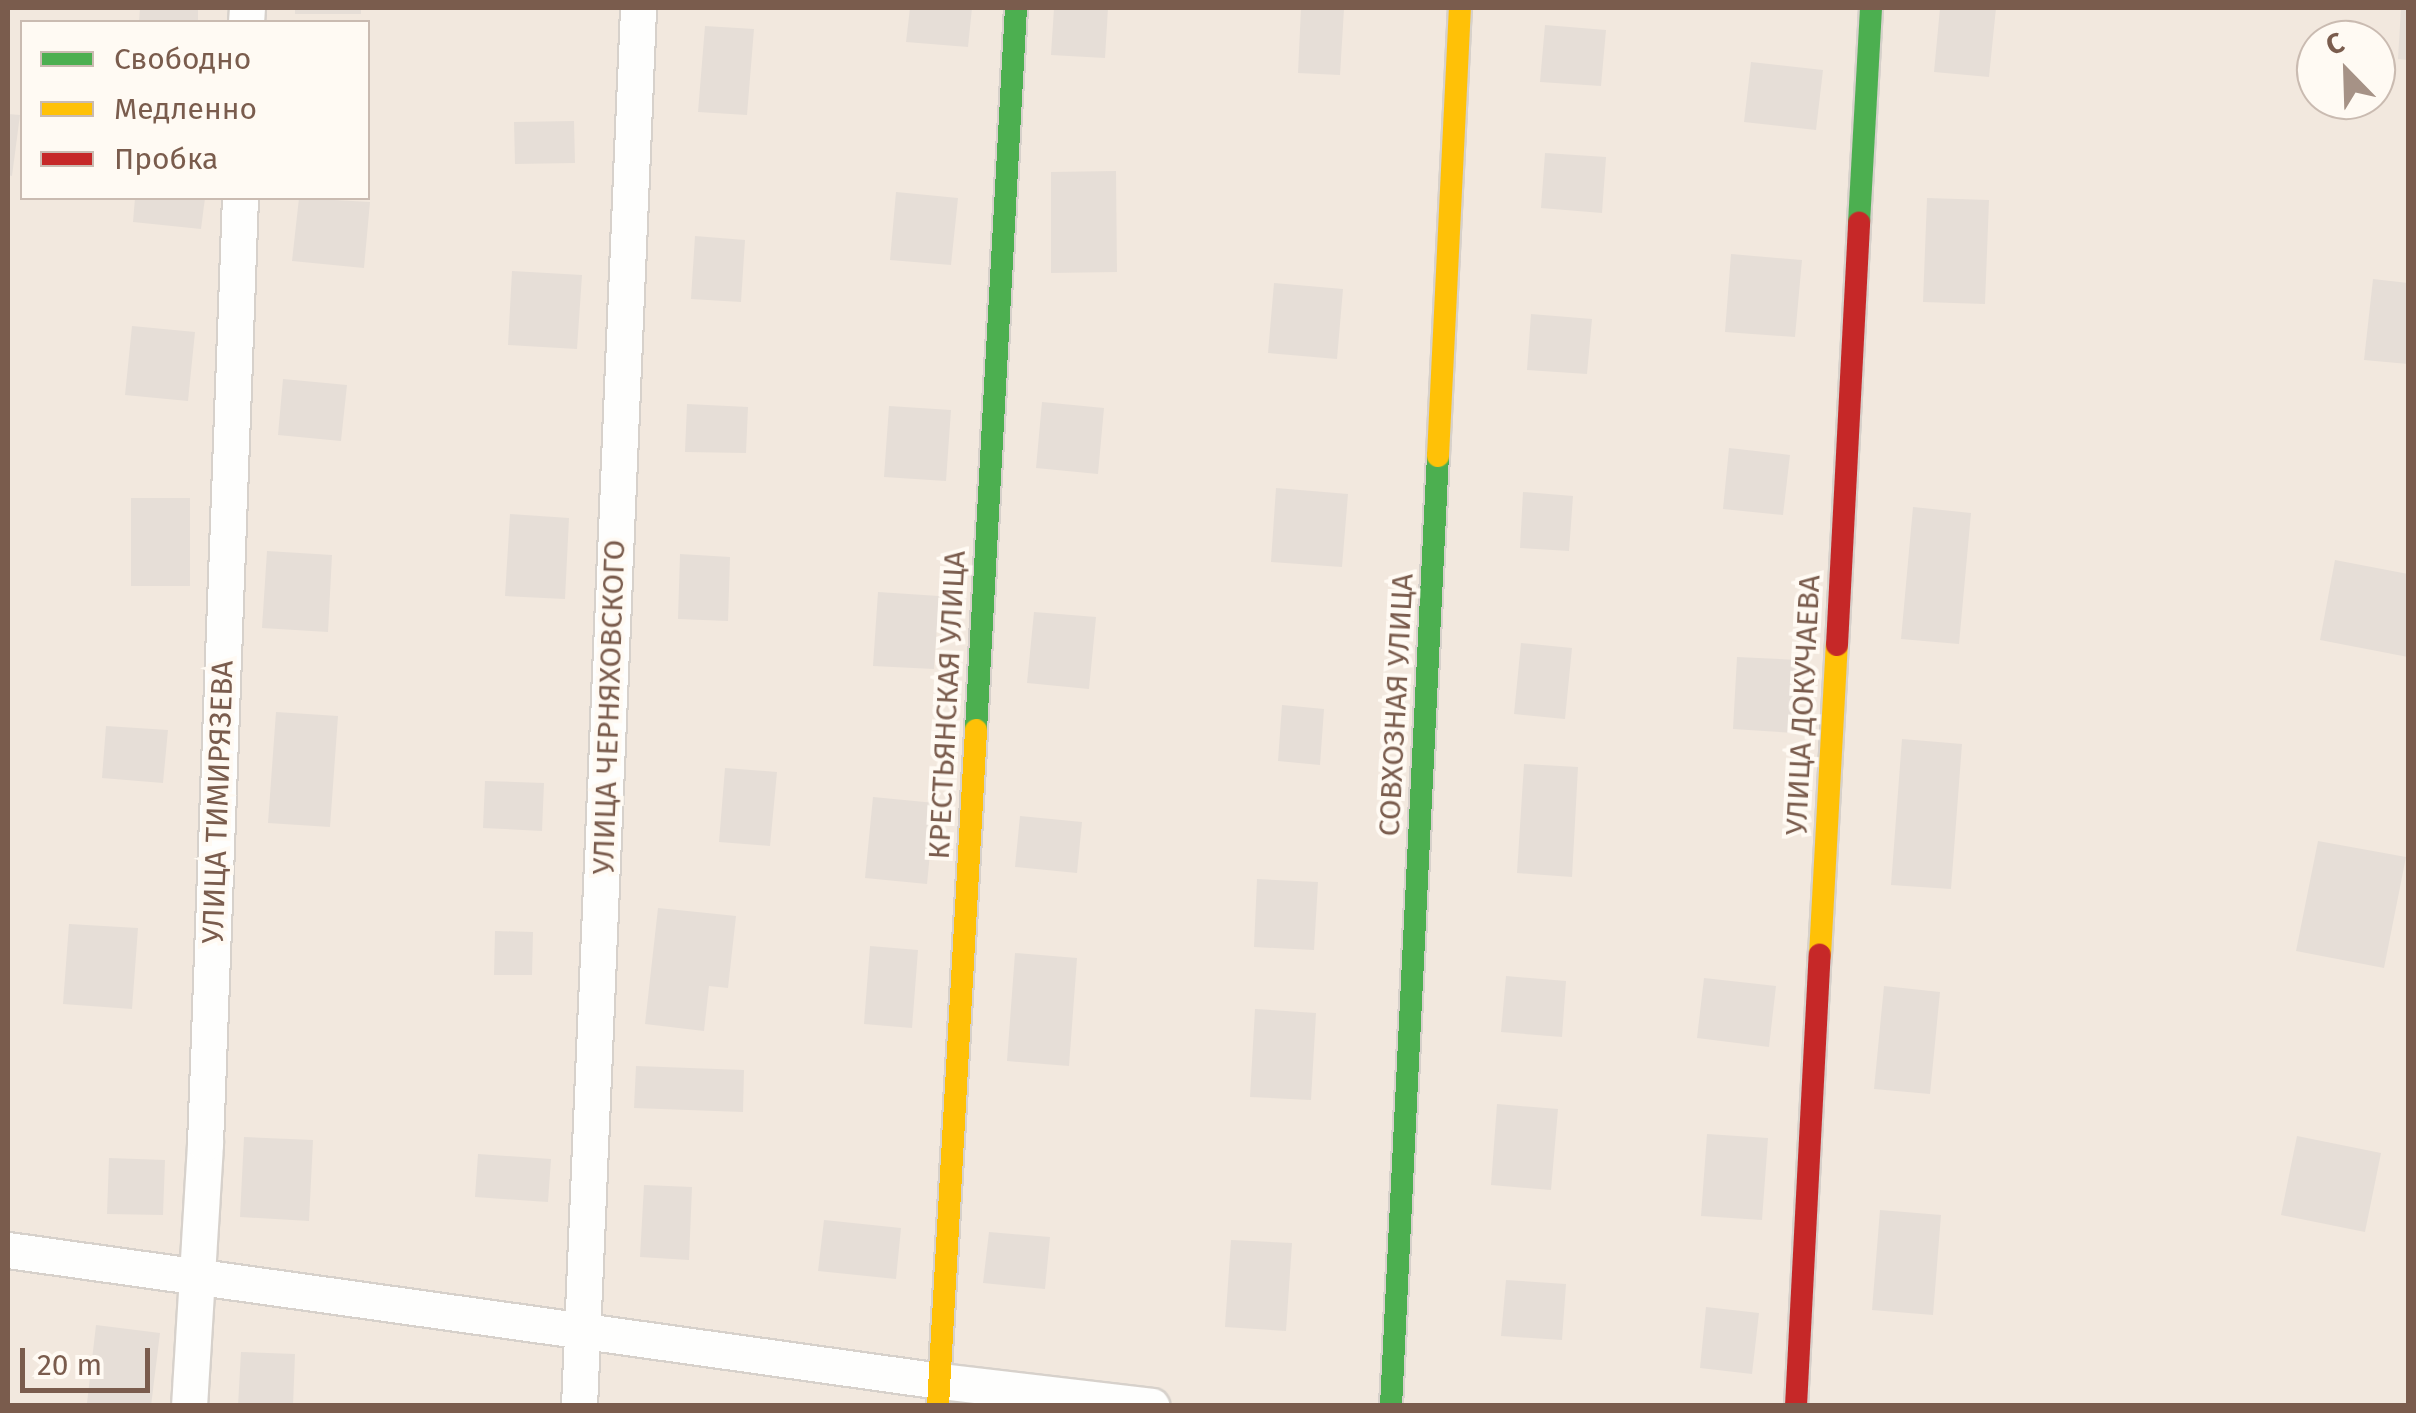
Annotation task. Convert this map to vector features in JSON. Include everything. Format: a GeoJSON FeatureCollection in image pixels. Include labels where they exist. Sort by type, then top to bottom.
{"type":"FeatureCollection","features":[{"type":"Feature","properties":{"kind":"street","name":"УЛИЦА ЧЕРНЯХОВСКОГО"},"geometry":{"type":"LineString","coordinates":[[579,1406],[638,8]]}},
{"type":"Feature","properties":{"kind":"street","name":"КРЕСТЬЯНСКАЯ УЛИЦА"},"geometry":{"type":"LineString","coordinates":[[939,1394],[1016,8]]}},
{"type":"Feature","properties":{"kind":"street","name":"СОВХОЗНАЯ УЛИЦА"},"geometry":{"type":"LineString","coordinates":[[1391,1406],[1460,8]]}},
{"type":"Feature","properties":{"kind":"street","name":"УЛИЦА ДОКУЧАЕВА"},"geometry":{"type":"LineString","coordinates":[[1796,1406],[1871,8]]}},
{"type":"Feature","properties":{"kind":"street","name":"УЛИЦА ТИМИРЯЗЕВА"},"geometry":{"type":"LineString","coordinates":[[189,1406],[205,1143],[240,200]]}},
{"type":"Feature","properties":{"kind":"street"},"geometry":{"type":"LineString","coordinates":[[8,1250],[583,1329],[939,1394],[1152,1406]]}},
{"type":"Feature","properties":{"kind":"shaded area"},"geometry":{"type":"Polygon","coordinates":[[[8,8],[2408,8],[2408,1405],[8,1405],[8,8]]]}},
{"type":"Feature","properties":{"kind":"building"},"geometry":{"type":"Polygon","coordinates":[[[140,8],[198,8],[198,20],[139,20],[140,8]]]}},
{"type":"Feature","properties":{"kind":"building"},"geometry":{"type":"Polygon","coordinates":[[[295,8],[361,8],[361,14],[295,14],[295,8]]]}},
{"type":"Feature","properties":{"kind":"building"},"geometry":{"type":"Polygon","coordinates":[[[910,8],[972,8],[968,47],[906,42],[910,8]]]}},
{"type":"Feature","properties":{"kind":"building"},"geometry":{"type":"Polygon","coordinates":[[[1054,8],[1108,8],[1105,58],[1051,55],[1054,8]]]}},
{"type":"Feature","properties":{"kind":"building"},"geometry":{"type":"Polygon","coordinates":[[[1301,8],[1344,9],[1340,75],[1298,73],[1301,8]]]}},
{"type":"Feature","properties":{"kind":"building"},"geometry":{"type":"Polygon","coordinates":[[[1940,8],[1996,8],[1989,77],[1934,72],[1940,8]]]}},
{"type":"Feature","properties":{"kind":"building"},"geometry":{"type":"Polygon","coordinates":[[[2401,8],[2408,8],[2408,60],[2398,59],[2401,8]]]}},
{"type":"Feature","properties":{"kind":"building"},"geometry":{"type":"Polygon","coordinates":[[[1545,25],[1606,30],[1601,86],[1540,82],[1545,25]]]}},
{"type":"Feature","properties":{"kind":"building"},"geometry":{"type":"Polygon","coordinates":[[[705,26],[754,29],[747,115],[698,112],[705,26]]]}},
{"type":"Feature","properties":{"kind":"building"},"geometry":{"type":"Polygon","coordinates":[[[1751,62],[1823,70],[1816,130],[1744,122],[1751,62]]]}},
{"type":"Feature","properties":{"kind":"building"},"geometry":{"type":"Polygon","coordinates":[[[8,114],[20,115],[12,176],[8,175],[8,114]]]}},
{"type":"Feature","properties":{"kind":"building"},"geometry":{"type":"Polygon","coordinates":[[[574,121],[575,163],[515,164],[514,122],[574,121]]]}},
{"type":"Feature","properties":{"kind":"building"},"geometry":{"type":"Polygon","coordinates":[[[1545,153],[1606,157],[1602,213],[1541,208],[1545,153]]]}},
{"type":"Feature","properties":{"kind":"building"},"geometry":{"type":"Polygon","coordinates":[[[1116,171],[1117,272],[1051,273],[1051,172],[1116,171]]]}},
{"type":"Feature","properties":{"kind":"building"},"geometry":{"type":"Polygon","coordinates":[[[896,192],[958,198],[951,265],[890,260],[896,192]]]}},
{"type":"Feature","properties":{"kind":"building"},"geometry":{"type":"Polygon","coordinates":[[[1927,198],[1989,200],[1985,304],[1923,302],[1927,198]]]}},
{"type":"Feature","properties":{"kind":"building"},"geometry":{"type":"Polygon","coordinates":[[[135,200],[205,200],[201,229],[133,222],[135,200]]]}},
{"type":"Feature","properties":{"kind":"building"},"geometry":{"type":"Polygon","coordinates":[[[299,200],[370,202],[364,268],[292,261],[299,200]]]}},
{"type":"Feature","properties":{"kind":"building"},"geometry":{"type":"Polygon","coordinates":[[[695,236],[745,240],[741,302],[691,299],[695,236]]]}},
{"type":"Feature","properties":{"kind":"building"},"geometry":{"type":"Polygon","coordinates":[[[1731,254],[1802,260],[1795,337],[1725,332],[1731,254]]]}},
{"type":"Feature","properties":{"kind":"building"},"geometry":{"type":"Polygon","coordinates":[[[512,271],[582,275],[577,349],[508,345],[512,271]]]}},
{"type":"Feature","properties":{"kind":"building"},"geometry":{"type":"Polygon","coordinates":[[[2373,279],[2408,283],[2408,364],[2364,360],[2373,279]]]}},
{"type":"Feature","properties":{"kind":"building"},"geometry":{"type":"Polygon","coordinates":[[[1274,283],[1343,289],[1337,359],[1268,353],[1274,283]]]}},
{"type":"Feature","properties":{"kind":"building"},"geometry":{"type":"Polygon","coordinates":[[[1531,314],[1592,319],[1587,374],[1527,370],[1531,314]]]}},
{"type":"Feature","properties":{"kind":"building"},"geometry":{"type":"Polygon","coordinates":[[[132,326],[195,332],[188,401],[125,395],[132,326]]]}},
{"type":"Feature","properties":{"kind":"building"},"geometry":{"type":"Polygon","coordinates":[[[283,379],[347,385],[341,441],[278,435],[283,379]]]}},
{"type":"Feature","properties":{"kind":"building"},"geometry":{"type":"Polygon","coordinates":[[[1042,402],[1104,408],[1098,474],[1036,468],[1042,402]]]}},
{"type":"Feature","properties":{"kind":"building"},"geometry":{"type":"Polygon","coordinates":[[[687,404],[748,407],[746,453],[685,452],[687,404]]]}},
{"type":"Feature","properties":{"kind":"building"},"geometry":{"type":"Polygon","coordinates":[[[889,406],[951,410],[946,481],[884,477],[889,406]]]}},
{"type":"Feature","properties":{"kind":"building"},"geometry":{"type":"Polygon","coordinates":[[[1729,448],[1790,455],[1783,515],[1723,509],[1729,448]]]}},
{"type":"Feature","properties":{"kind":"building"},"geometry":{"type":"Polygon","coordinates":[[[1276,488],[1348,494],[1342,567],[1271,562],[1276,488]]]}},
{"type":"Feature","properties":{"kind":"building"},"geometry":{"type":"Polygon","coordinates":[[[1523,492],[1573,496],[1569,551],[1520,548],[1523,492]]]}},
{"type":"Feature","properties":{"kind":"building"},"geometry":{"type":"Polygon","coordinates":[[[131,498],[190,498],[190,586],[131,586],[131,498]]]}},
{"type":"Feature","properties":{"kind":"building"},"geometry":{"type":"Polygon","coordinates":[[[1913,507],[1971,513],[1959,644],[1901,639],[1913,507]]]}},
{"type":"Feature","properties":{"kind":"building"},"geometry":{"type":"Polygon","coordinates":[[[510,514],[569,518],[565,599],[505,596],[510,514]]]}},
{"type":"Feature","properties":{"kind":"building"},"geometry":{"type":"Polygon","coordinates":[[[267,551],[332,555],[328,632],[262,628],[267,551]]]}},
{"type":"Feature","properties":{"kind":"building"},"geometry":{"type":"Polygon","coordinates":[[[680,554],[730,557],[728,621],[678,619],[680,554]]]}},
{"type":"Feature","properties":{"kind":"building"},"geometry":{"type":"Polygon","coordinates":[[[2335,560],[2408,574],[2408,657],[2320,640],[2335,560]]]}},
{"type":"Feature","properties":{"kind":"building"},"geometry":{"type":"Polygon","coordinates":[[[878,592],[939,596],[934,669],[873,666],[878,592]]]}},
{"type":"Feature","properties":{"kind":"building"},"geometry":{"type":"Polygon","coordinates":[[[1034,612],[1096,617],[1089,689],[1027,683],[1034,612]]]}},
{"type":"Feature","properties":{"kind":"building"},"geometry":{"type":"Polygon","coordinates":[[[1521,643],[1572,648],[1565,719],[1514,714],[1521,643]]]}},
{"type":"Feature","properties":{"kind":"building"},"geometry":{"type":"Polygon","coordinates":[[[1737,657],[1798,660],[1794,733],[1733,729],[1737,657]]]}},
{"type":"Feature","properties":{"kind":"building"},"geometry":{"type":"Polygon","coordinates":[[[1282,705],[1324,709],[1320,765],[1278,761],[1282,705]]]}},
{"type":"Feature","properties":{"kind":"building"},"geometry":{"type":"Polygon","coordinates":[[[276,712],[338,716],[330,827],[268,823],[276,712]]]}},
{"type":"Feature","properties":{"kind":"building"},"geometry":{"type":"Polygon","coordinates":[[[106,726],[168,730],[163,783],[102,778],[106,726]]]}},
{"type":"Feature","properties":{"kind":"building"},"geometry":{"type":"Polygon","coordinates":[[[1902,739],[1962,744],[1951,889],[1891,885],[1902,739]]]}},
{"type":"Feature","properties":{"kind":"building"},"geometry":{"type":"Polygon","coordinates":[[[1524,764],[1578,767],[1572,877],[1517,873],[1524,764]]]}},
{"type":"Feature","properties":{"kind":"building"},"geometry":{"type":"Polygon","coordinates":[[[725,768],[777,772],[770,846],[719,842],[725,768]]]}},
{"type":"Feature","properties":{"kind":"building"},"geometry":{"type":"Polygon","coordinates":[[[485,781],[544,783],[542,831],[483,828],[485,781]]]}},
{"type":"Feature","properties":{"kind":"building"},"geometry":{"type":"Polygon","coordinates":[[[873,797],[935,803],[927,884],[865,878],[873,797]]]}},
{"type":"Feature","properties":{"kind":"building"},"geometry":{"type":"Polygon","coordinates":[[[1020,816],[1082,822],[1077,873],[1015,867],[1020,816]]]}},
{"type":"Feature","properties":{"kind":"building"},"geometry":{"type":"Polygon","coordinates":[[[2318,841],[2406,857],[2384,968],[2296,951],[2318,841]]]}},
{"type":"Feature","properties":{"kind":"building"},"geometry":{"type":"Polygon","coordinates":[[[1257,879],[1318,882],[1314,950],[1254,947],[1257,879]]]}},
{"type":"Feature","properties":{"kind":"building"},"geometry":{"type":"Polygon","coordinates":[[[658,908],[736,916],[728,988],[709,986],[704,1031],[645,1024],[658,908]]]}},
{"type":"Feature","properties":{"kind":"building"},"geometry":{"type":"Polygon","coordinates":[[[69,924],[138,928],[132,1009],[63,1004],[69,924]]]}},
{"type":"Feature","properties":{"kind":"building"},"geometry":{"type":"Polygon","coordinates":[[[495,931],[533,932],[532,975],[494,975],[495,931]]]}},
{"type":"Feature","properties":{"kind":"building"},"geometry":{"type":"Polygon","coordinates":[[[870,946],[918,950],[912,1028],[864,1024],[870,946]]]}},
{"type":"Feature","properties":{"kind":"building"},"geometry":{"type":"Polygon","coordinates":[[[1015,953],[1077,958],[1069,1066],[1007,1061],[1015,953]]]}},
{"type":"Feature","properties":{"kind":"building"},"geometry":{"type":"Polygon","coordinates":[[[1506,976],[1566,981],[1562,1037],[1501,1032],[1506,976]]]}},
{"type":"Feature","properties":{"kind":"building"},"geometry":{"type":"Polygon","coordinates":[[[1704,978],[1776,986],[1769,1047],[1697,1038],[1704,978]]]}},
{"type":"Feature","properties":{"kind":"building"},"geometry":{"type":"Polygon","coordinates":[[[1884,986],[1940,992],[1930,1094],[1874,1089],[1884,986]]]}},
{"type":"Feature","properties":{"kind":"building"},"geometry":{"type":"Polygon","coordinates":[[[1255,1009],[1316,1013],[1311,1100],[1250,1097],[1255,1009]]]}},
{"type":"Feature","properties":{"kind":"building"},"geometry":{"type":"Polygon","coordinates":[[[636,1066],[744,1070],[743,1112],[634,1108],[636,1066]]]}},
{"type":"Feature","properties":{"kind":"building"},"geometry":{"type":"Polygon","coordinates":[[[1497,1104],[1558,1109],[1551,1190],[1491,1185],[1497,1104]]]}},
{"type":"Feature","properties":{"kind":"building"},"geometry":{"type":"Polygon","coordinates":[[[1707,1134],[1768,1138],[1762,1220],[1701,1216],[1707,1134]]]}},
{"type":"Feature","properties":{"kind":"building"},"geometry":{"type":"Polygon","coordinates":[[[2297,1136],[2381,1153],[2365,1232],[2281,1215],[2297,1136]]]}},
{"type":"Feature","properties":{"kind":"building"},"geometry":{"type":"Polygon","coordinates":[[[244,1137],[313,1140],[309,1221],[240,1217],[244,1137]]]}},
{"type":"Feature","properties":{"kind":"building"},"geometry":{"type":"Polygon","coordinates":[[[478,1154],[551,1159],[548,1202],[475,1197],[478,1154]]]}},
{"type":"Feature","properties":{"kind":"building"},"geometry":{"type":"Polygon","coordinates":[[[109,1158],[165,1160],[163,1215],[107,1214],[109,1158]]]}},
{"type":"Feature","properties":{"kind":"building"},"geometry":{"type":"Polygon","coordinates":[[[644,1185],[692,1187],[689,1260],[640,1257],[644,1185]]]}},
{"type":"Feature","properties":{"kind":"building"},"geometry":{"type":"Polygon","coordinates":[[[1880,1210],[1941,1215],[1933,1315],[1872,1310],[1880,1210]]]}},
{"type":"Feature","properties":{"kind":"building"},"geometry":{"type":"Polygon","coordinates":[[[824,1220],[901,1228],[896,1279],[818,1271],[824,1220]]]}},
{"type":"Feature","properties":{"kind":"building"},"geometry":{"type":"Polygon","coordinates":[[[989,1232],[1050,1237],[1045,1289],[983,1283],[989,1232]]]}},
{"type":"Feature","properties":{"kind":"building"},"geometry":{"type":"Polygon","coordinates":[[[1231,1240],[1292,1243],[1286,1331],[1225,1327],[1231,1240]]]}},
{"type":"Feature","properties":{"kind":"building"},"geometry":{"type":"Polygon","coordinates":[[[1506,1280],[1566,1284],[1562,1340],[1501,1336],[1506,1280]]]}},
{"type":"Feature","properties":{"kind":"building"},"geometry":{"type":"Polygon","coordinates":[[[1706,1307],[1759,1313],[1752,1374],[1700,1368],[1706,1307]]]}},
{"type":"Feature","properties":{"kind":"building"},"geometry":{"type":"Polygon","coordinates":[[[96,1325],[160,1333],[151,1406],[87,1403],[96,1325]]]}},
{"type":"Feature","properties":{"kind":"building"},"geometry":{"type":"Polygon","coordinates":[[[241,1352],[295,1354],[293,1406],[238,1406],[241,1352]]]}},
{"type":"Feature","properties":{"kind":"traffic: fast"},"geometry":{"type":"LineString","coordinates":[[976,730],[1016,8]]}},
{"type":"Feature","properties":{"kind":"traffic: fast"},"geometry":{"type":"LineString","coordinates":[[1859,223],[1871,8]]}},
{"type":"Feature","properties":{"kind":"traffic: fast"},"geometry":{"type":"LineString","coordinates":[[1391,1406],[1438,456]]}},
{"type":"Feature","properties":{"kind":"traffic: slow"},"geometry":{"type":"LineString","coordinates":[[1438,456],[1460,8]]}},
{"type":"Feature","properties":{"kind":"traffic: slow"},"geometry":{"type":"LineString","coordinates":[[1820,955],[1837,645]]}},
{"type":"Feature","properties":{"kind":"traffic: slow"},"geometry":{"type":"LineString","coordinates":[[938,1406],[976,730]]}},
{"type":"Feature","properties":{"kind":"traffic: jam"},"geometry":{"type":"LineString","coordinates":[[1837,645],[1859,223]]}},
{"type":"Feature","properties":{"kind":"traffic: jam"},"geometry":{"type":"LineString","coordinates":[[1796,1406],[1820,955]]}}]}
